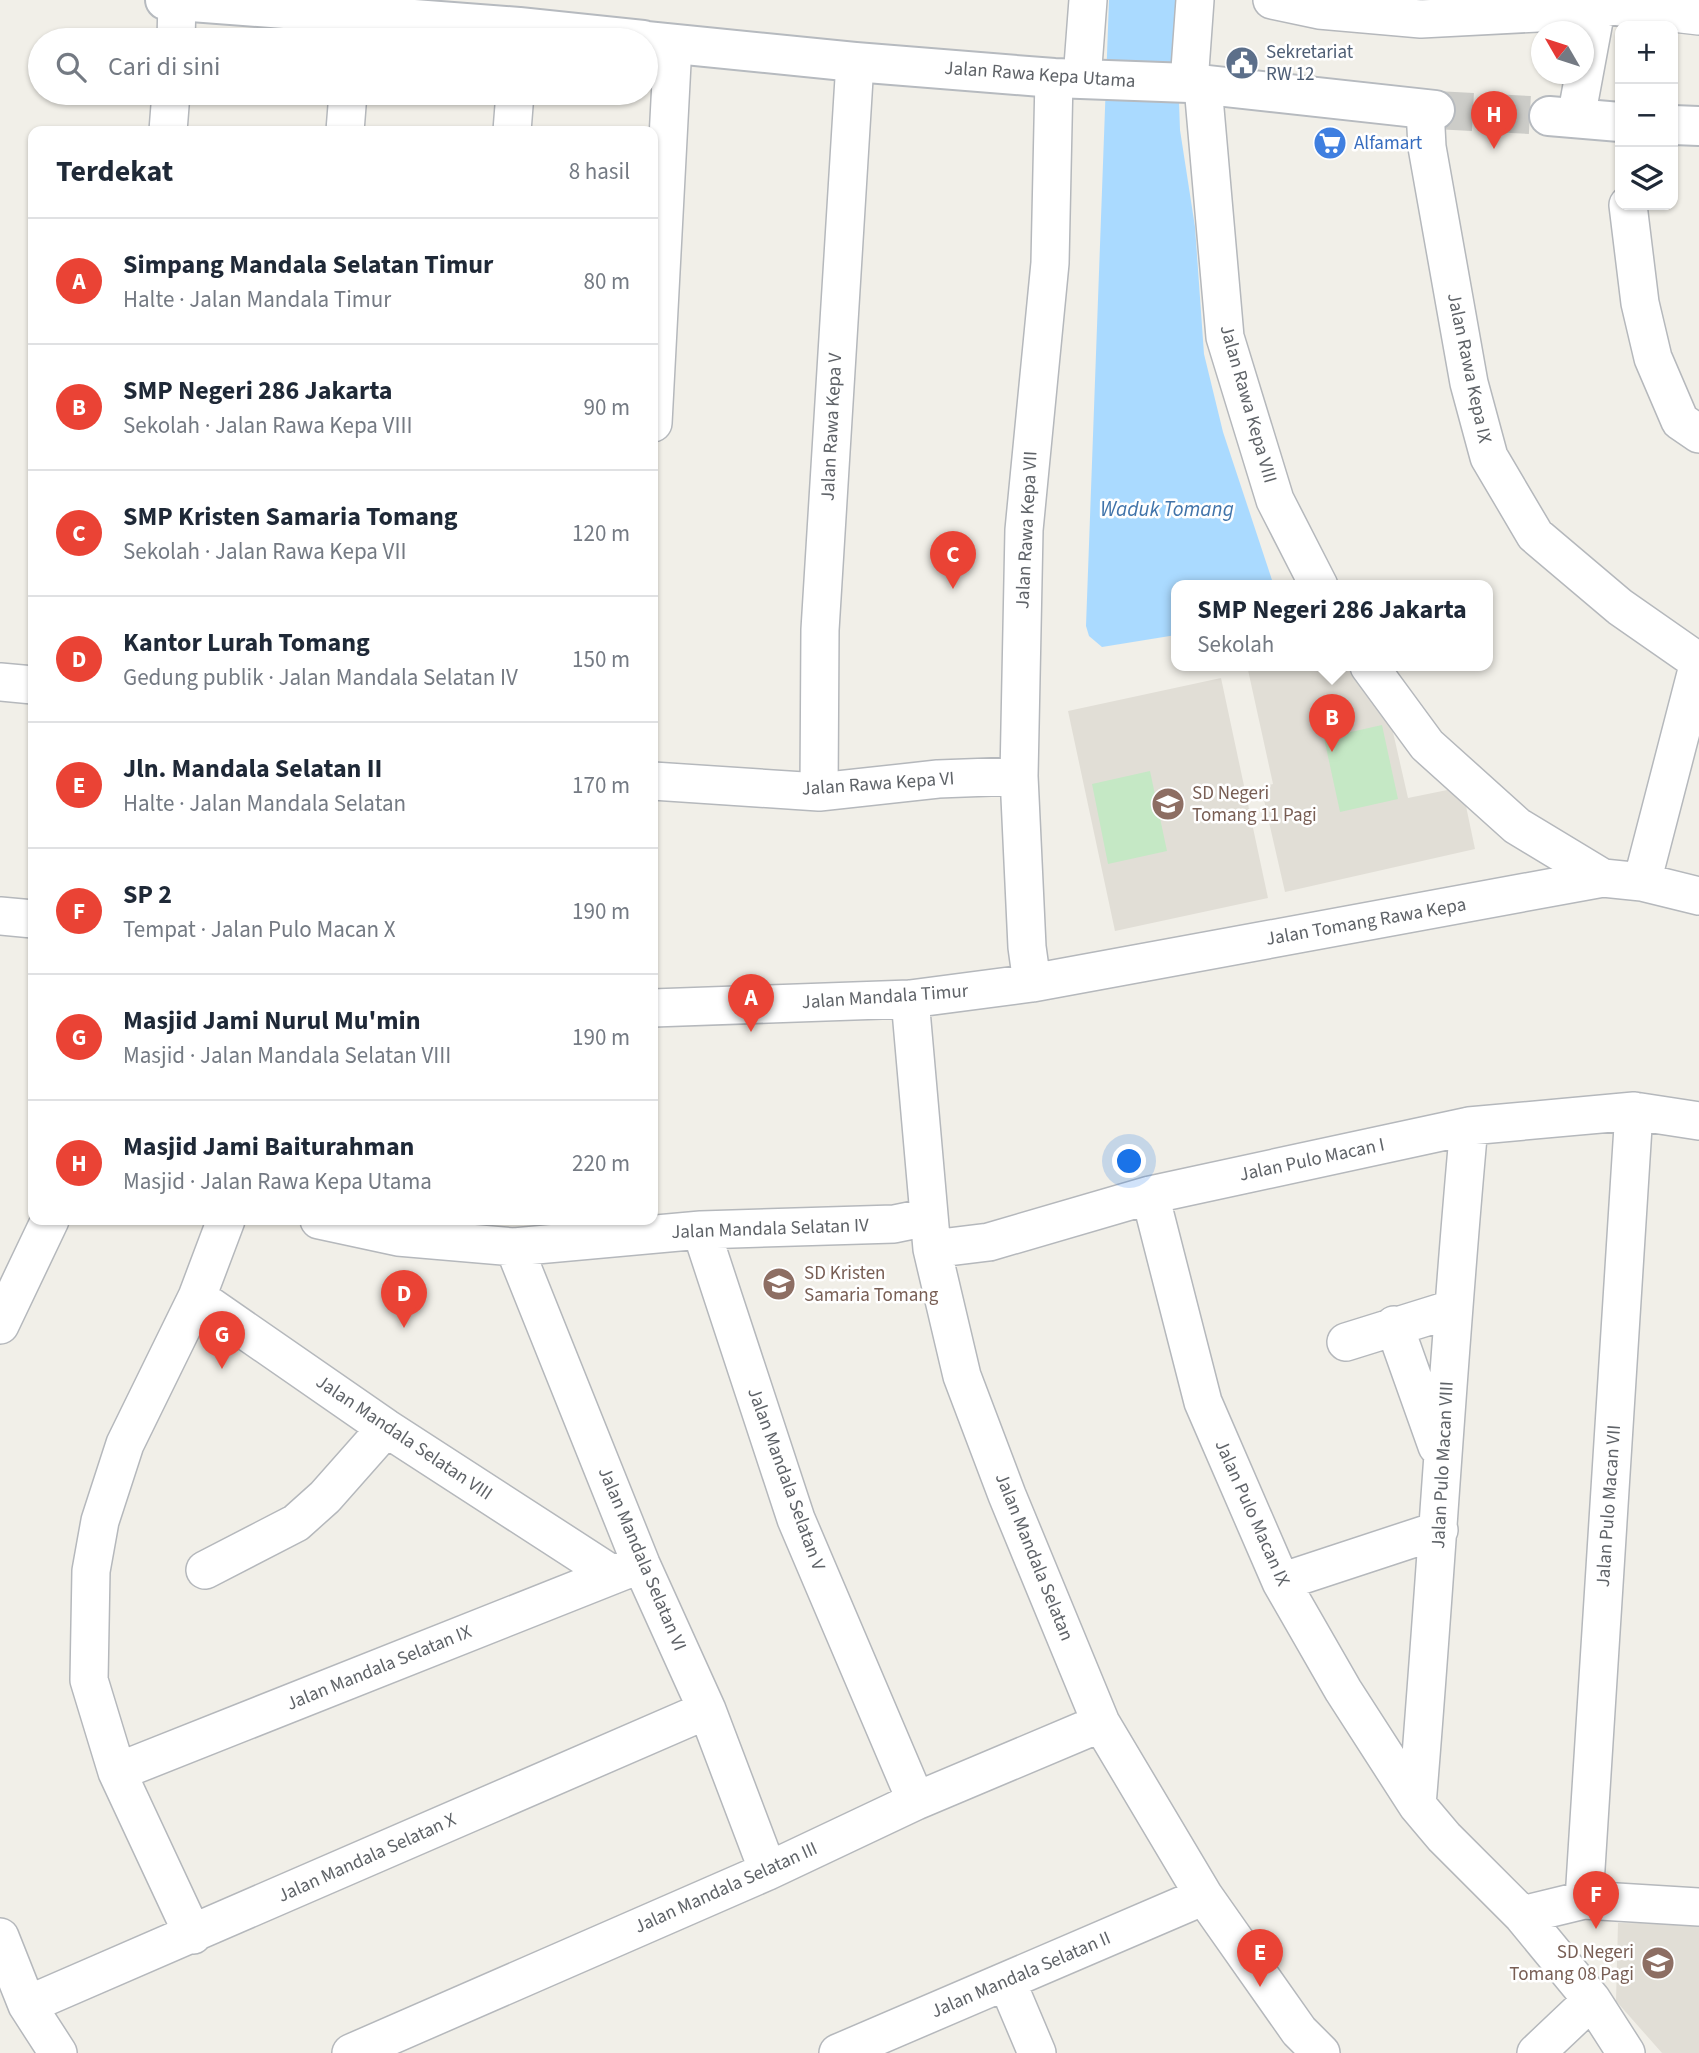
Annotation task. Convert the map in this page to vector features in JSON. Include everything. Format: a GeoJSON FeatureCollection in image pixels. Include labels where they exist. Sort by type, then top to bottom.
{"type":"FeatureCollection","features":[{"type":"Feature","properties":{"kind":"street","name":"Jalan Rawa Kepa Utama"},"geometry":{"type":"LineString","coordinates":[[165,0],[353,27],[377,28]]}},
{"type":"Feature","properties":{"kind":"street","name":"Jalan Rawa Kepa VII"},"geometry":{"type":"LineString","coordinates":[[1032,983],[1027,947],[1019,776],[1024,530],[1050,263],[1088,0]]}},
{"type":"Feature","properties":{"kind":"street","name":"Jalan Rawa Kepa VIII"},"geometry":{"type":"LineString","coordinates":[[1195,0],[1192,84],[1225,337],[1275,500],[1316,580]]}},
{"type":"Feature","properties":{"kind":"street"},"geometry":{"type":"LineString","coordinates":[[1272,0],[1319,10],[1422,19],[1596,10],[1613,6],[1699,16]]}},
{"type":"Feature","properties":{"kind":"street"},"geometry":{"type":"LineString","coordinates":[[176,28],[177,1]]}},
{"type":"Feature","properties":{"kind":"street"},"geometry":{"type":"LineString","coordinates":[[1596,10],[1562,117],[1615,123]]}},
{"type":"Feature","properties":{"kind":"street","name":"Jalan Rawa Kepa Utama"},"geometry":{"type":"LineString","coordinates":[[658,41],[855,62],[1076,79],[1192,84],[1430,109]]}},
{"type":"Feature","properties":{"kind":"street","name":"Jalan Rawa Kepa V"},"geometry":{"type":"LineString","coordinates":[[819,792],[820,630],[855,62]]}},
{"type":"Feature","properties":{"kind":"street"},"geometry":{"type":"LineString","coordinates":[[169,126],[171,105]]}},
{"type":"Feature","properties":{"kind":"street"},"geometry":{"type":"LineString","coordinates":[[345,126],[347,105]]}},
{"type":"Feature","properties":{"kind":"street"},"geometry":{"type":"LineString","coordinates":[[512,126],[514,105]]}},
{"type":"Feature","properties":{"kind":"street"},"geometry":{"type":"LineString","coordinates":[[654,105],[654,126]]}},
{"type":"Feature","properties":{"kind":"street","name":"Jalan Rawa Kepa IX"},"geometry":{"type":"LineString","coordinates":[[1430,109],[1427,147],[1469,383],[1489,457],[1535,536],[1620,607],[1699,662]]}},
{"type":"Feature","properties":{"kind":"street"},"geometry":{"type":"LineString","coordinates":[[1678,125],[1699,126]]}},
{"type":"Feature","properties":{"kind":"street"},"geometry":{"type":"LineString","coordinates":[[1629,210],[1640,303],[1653,358],[1680,421],[1699,434]]}},
{"type":"Feature","properties":{"kind":"street"},"geometry":{"type":"LineString","coordinates":[[1642,882],[1699,662]]}},
{"type":"Feature","properties":{"kind":"street"},"geometry":{"type":"LineString","coordinates":[[1373,671],[1427,745],[1517,826],[1603,878]]}},
{"type":"Feature","properties":{"kind":"street"},"geometry":{"type":"LineString","coordinates":[[0,682],[28,685]]}},
{"type":"Feature","properties":{"kind":"street","name":"Jalan Rawa Kepa VI"},"geometry":{"type":"LineString","coordinates":[[658,781],[819,792],[938,779],[1019,776]]}},
{"type":"Feature","properties":{"kind":"street","name":"Jalan Tomang Rawa Kepa"},"geometry":{"type":"LineString","coordinates":[[1032,983],[1603,878],[1642,882],[1699,896]]}},
{"type":"Feature","properties":{"kind":"street"},"geometry":{"type":"LineString","coordinates":[[0,916],[28,919]]}},
{"type":"Feature","properties":{"kind":"street","name":"Jalan Mandala Timur"},"geometry":{"type":"LineString","coordinates":[[658,1008],[910,999],[1032,983]]}},
{"type":"Feature","properties":{"kind":"street","name":"Jalan Mandala Selatan"},"geometry":{"type":"LineString","coordinates":[[910,999],[930,1233],[962,1376],[1101,1723],[1204,1896],[1299,2031],[1321,2053]]}},
{"type":"Feature","properties":{"kind":"street","name":"Jalan Pulo Macan I"},"geometry":{"type":"LineString","coordinates":[[930,1233],[989,1242],[1150,1195],[1469,1126],[1634,1111],[1699,1121]]}},
{"type":"Feature","properties":{"kind":"street","name":"Jalan Pulo Macan VII"},"geometry":{"type":"LineString","coordinates":[[1584,1900],[1634,1111]]}},
{"type":"Feature","properties":{"kind":"street","name":"Jalan Pulo Macan VIII"},"geometry":{"type":"LineString","coordinates":[[1417,1805],[1440,1530],[1452,1309],[1469,1126]]}},
{"type":"Feature","properties":{"kind":"street","name":"Jalan Pulo Macan IX"},"geometry":{"type":"LineString","coordinates":[[1150,1195],[1203,1402],[1281,1582],[1343,1690],[1417,1805],[1444,1837],[1522,1916],[1592,2000],[1626,2053]]}},
{"type":"Feature","properties":{"kind":"street","name":"Jalan Mandala Selatan IV"},"geometry":{"type":"LineString","coordinates":[[342,1225],[398,1237],[514,1247],[701,1230],[894,1224],[930,1233]]}},
{"type":"Feature","properties":{"kind":"street"},"geometry":{"type":"LineString","coordinates":[[0,1325],[48,1225]]}},
{"type":"Feature","properties":{"kind":"street"},"geometry":{"type":"LineString","coordinates":[[193,1935],[117,1772],[89,1680],[91,1571],[100,1521],[125,1444],[197,1297],[224,1225]]}},
{"type":"Feature","properties":{"kind":"street","name":"Jalan Mandala Selatan V"},"geometry":{"type":"LineString","coordinates":[[701,1230],[796,1520],[916,1801]]}},
{"type":"Feature","properties":{"kind":"street","name":"Jalan Mandala Selatan VI"},"geometry":{"type":"LineString","coordinates":[[514,1247],[627,1569],[707,1710],[768,1871]]}},
{"type":"Feature","properties":{"kind":"street","name":"Jalan Mandala Selatan VIII"},"geometry":{"type":"LineString","coordinates":[[197,1297],[386,1428],[627,1569]]}},
{"type":"Feature","properties":{"kind":"street"},"geometry":{"type":"LineString","coordinates":[[1346,1342],[1452,1309]]}},
{"type":"Feature","properties":{"kind":"street"},"geometry":{"type":"LineString","coordinates":[[1395,1325],[1443,1463]]}},
{"type":"Feature","properties":{"kind":"street"},"geometry":{"type":"LineString","coordinates":[[205,1570],[296,1522],[324,1497],[386,1428]]}},
{"type":"Feature","properties":{"kind":"street"},"geometry":{"type":"LineString","coordinates":[[1281,1582],[1440,1530]]}},
{"type":"Feature","properties":{"kind":"street","name":"Jalan Mandala Selatan IX"},"geometry":{"type":"LineString","coordinates":[[117,1772],[627,1569]]}},
{"type":"Feature","properties":{"kind":"street","name":"Jalan Mandala Selatan X"},"geometry":{"type":"LineString","coordinates":[[27,2005],[707,1710]]}},
{"type":"Feature","properties":{"kind":"street","name":"Jalan Mandala Selatan III"},"geometry":{"type":"LineString","coordinates":[[351,2053],[768,1871],[916,1801],[1101,1723]]}},
{"type":"Feature","properties":{"kind":"street","name":"Jalan Mandala Selatan II"},"geometry":{"type":"LineString","coordinates":[[842,2052],[1204,1896]]}},
{"type":"Feature","properties":{"kind":"street"},"geometry":{"type":"LineString","coordinates":[[1522,1916],[1584,1900],[1699,1907]]}},
{"type":"Feature","properties":{"kind":"street"},"geometry":{"type":"LineString","coordinates":[[0,1937],[27,2005],[58,2053]]}},
{"type":"Feature","properties":{"kind":"street"},"geometry":{"type":"LineString","coordinates":[[1007,1982],[1037,2053]]}},
{"type":"Feature","properties":{"kind":"street"},"geometry":{"type":"LineString","coordinates":[[1536,2053],[1592,2000]]}},
{"type":"Feature","properties":{"kind":"shaded area"},"geometry":{"type":"Polygon","coordinates":[[[1248,671],[1362,671],[1390,719],[1408,798],[1462,787],[1475,849],[1285,892],[1261,787],[1273,784],[1248,671]]]}},
{"type":"Feature","properties":{"kind":"shaded area","name":"SD Negeri Tomang 11 Pagi"},"geometry":{"type":"Polygon","coordinates":[[[1221,678],[1268,898],[1115,931],[1068,711],[1221,678]]]}},
{"type":"Feature","properties":{"kind":"shaded area","name":"SD Negeri Tomang 08 Pagi"},"geometry":{"type":"Polygon","coordinates":[[[1618,1923],[1699,1924],[1699,2053],[1662,2053],[1616,2001],[1618,1923]]]}},
{"type":"Feature","properties":{"kind":"green space"},"geometry":{"type":"Polygon","coordinates":[[[1382,725],[1398,799],[1340,812],[1324,738],[1382,725]]]}},
{"type":"Feature","properties":{"kind":"green space"},"geometry":{"type":"Polygon","coordinates":[[[1150,771],[1167,851],[1108,864],[1092,784],[1150,771]]]}},
{"type":"Feature","properties":{"kind":"water","name":"Waduk Tomang"},"geometry":{"type":"Polygon","coordinates":[[[1109,0],[1185,0],[1177,46],[1180,130],[1195,227],[1204,354],[1223,432],[1272,580],[1171,580],[1171,636],[1102,647],[1089,636],[1086,626],[1109,0]]]}},
{"type":"Feature","properties":{"kind":"tunnel"},"geometry":{"type":"LineString","coordinates":[[1435,110],[1549,116]]}},
{"type":"Feature","properties":{"kind":"place","name":"Sekretariat RW 12"},"geometry":{"type":"Point","coordinates":[1242,63]}},
{"type":"Feature","properties":{"kind":"place","name":"Alfamart"},"geometry":{"type":"Point","coordinates":[1330,143]}},
{"type":"Feature","properties":{"kind":"place","name":"Masjid Jami Baiturahman"},"geometry":{"type":"Point","coordinates":[1494,149]}},
{"type":"Feature","properties":{"kind":"place","name":"SMP Kristen Samaria Tomang"},"geometry":{"type":"Point","coordinates":[953,589]}},
{"type":"Feature","properties":{"kind":"place","name":"SMP Negeri 286 Jakarta"},"geometry":{"type":"Point","coordinates":[1332,752]}},
{"type":"Feature","properties":{"kind":"place","name":"SD Negeri Tomang 11 Pagi"},"geometry":{"type":"Point","coordinates":[1168,804]}},
{"type":"Feature","properties":{"kind":"place","name":"Simpang Mandala Selatan Timur"},"geometry":{"type":"Point","coordinates":[751,1032]}},
{"type":"Feature","properties":{"kind":"place","name":"SD Kristen Samaria Tomang"},"geometry":{"type":"Point","coordinates":[779,1284]}},
{"type":"Feature","properties":{"kind":"place","name":"Kantor Lurah Tomang"},"geometry":{"type":"Point","coordinates":[404,1328]}},
{"type":"Feature","properties":{"kind":"place","name":"Masjid Jami Nurul Mu'min"},"geometry":{"type":"Point","coordinates":[222,1369]}},
{"type":"Feature","properties":{"kind":"place","name":"SP 2"},"geometry":{"type":"Point","coordinates":[1596,1929]}},
{"type":"Feature","properties":{"kind":"place","name":"SD Negeri Tomang 08 Pagi"},"geometry":{"type":"Point","coordinates":[1658,1963]}},
{"type":"Feature","properties":{"kind":"place","name":"Jln. Mandala Selatan II"},"geometry":{"type":"Point","coordinates":[1260,1987]}}]}
